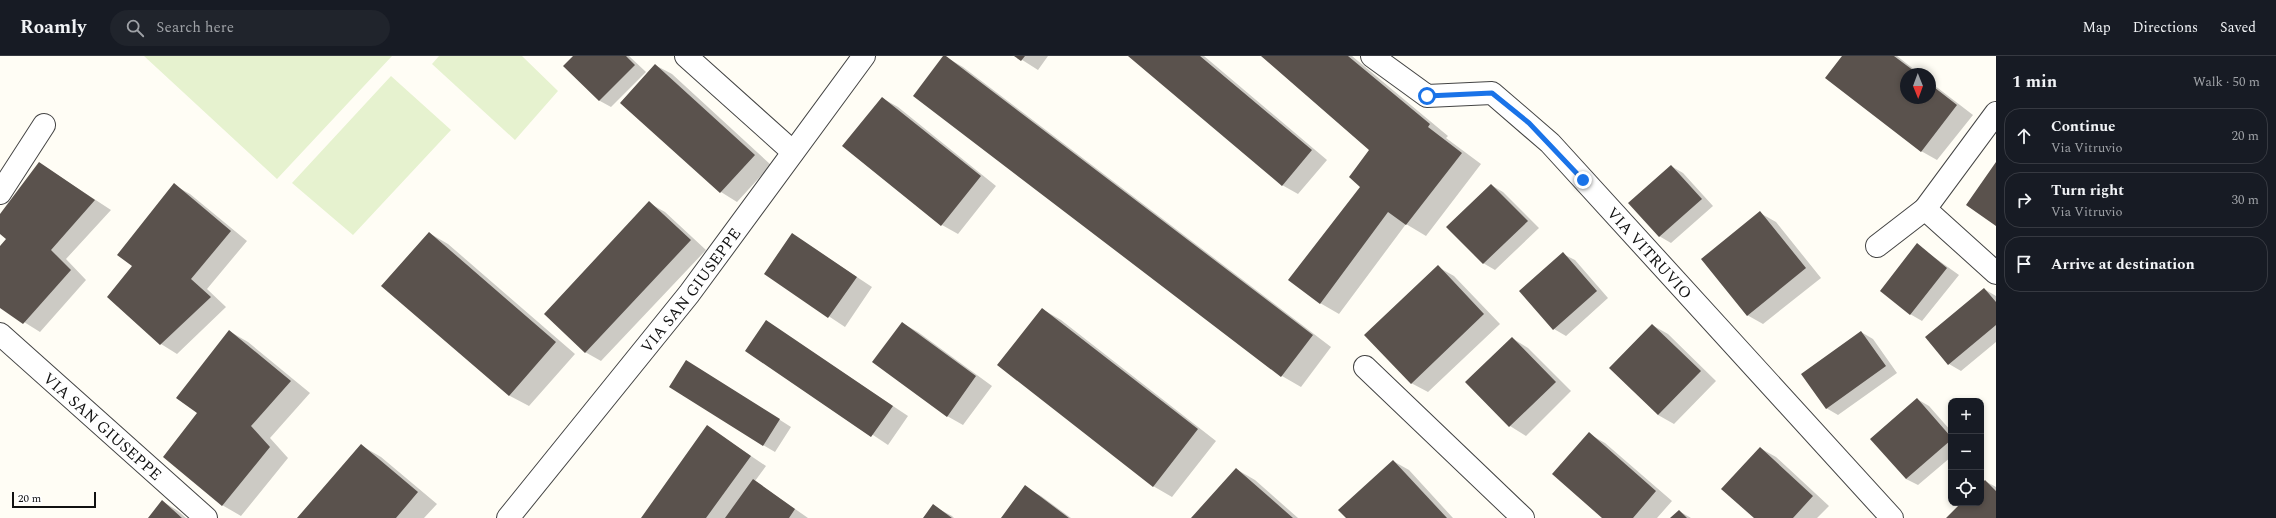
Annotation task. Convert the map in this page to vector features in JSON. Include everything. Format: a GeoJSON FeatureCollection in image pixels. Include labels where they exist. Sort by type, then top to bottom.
{"type":"FeatureCollection","features":[{"type":"Feature","properties":{"kind":"street"},"geometry":{"type":"LineString","coordinates":[[686,56],[793,152]]}},
{"type":"Feature","properties":{"kind":"street","name":"VIA SAN GIUSEPPE"},"geometry":{"type":"LineString","coordinates":[[508,518],[689,294],[864,56]]}},
{"type":"Feature","properties":{"kind":"street","name":"VIA VITRUVIO"},"geometry":{"type":"LineString","coordinates":[[1372,56],[1427,96],[1492,93],[1529,123],[1550,143],[1892,518]]}},
{"type":"Feature","properties":{"kind":"street"},"geometry":{"type":"LineString","coordinates":[[1878,246],[1925,209],[1996,113]]}},
{"type":"Feature","properties":{"kind":"street"},"geometry":{"type":"LineString","coordinates":[[0,192],[44,125]]}},
{"type":"Feature","properties":{"kind":"street"},"geometry":{"type":"LineString","coordinates":[[1925,209],[1996,273]]}},
{"type":"Feature","properties":{"kind":"street","name":"VIA SAN GIUSEPPE"},"geometry":{"type":"LineString","coordinates":[[0,334],[206,518]]}},
{"type":"Feature","properties":{"kind":"street"},"geometry":{"type":"LineString","coordinates":[[1365,366],[1523,518]]}},
{"type":"Feature","properties":{"kind":"green space"},"geometry":{"type":"Polygon","coordinates":[[[144,56],[392,56],[277,179],[144,56]]]}},
{"type":"Feature","properties":{"kind":"green space"},"geometry":{"type":"Polygon","coordinates":[[[439,56],[522,56],[558,91],[515,140],[432,64],[439,56]]]}},
{"type":"Feature","properties":{"kind":"green space"},"geometry":{"type":"Polygon","coordinates":[[[391,76],[451,130],[353,235],[292,183],[391,76]]]}},
{"type":"Feature","properties":{"kind":"building"},"geometry":{"type":"Polygon","coordinates":[[[573,56],[626,56],[635,65],[599,101],[563,66],[573,56]]]}},
{"type":"Feature","properties":{"kind":"building"},"geometry":{"type":"Polygon","coordinates":[[[943,56],[946,56],[1313,335],[1281,377],[913,96],[943,56]]]}},
{"type":"Feature","properties":{"kind":"building"},"geometry":{"type":"Polygon","coordinates":[[[1014,56],[1025,56],[1021,61],[1014,56]]]}},
{"type":"Feature","properties":{"kind":"building"},"geometry":{"type":"Polygon","coordinates":[[[1128,56],[1200,56],[1312,150],[1282,186],[1128,56]]]}},
{"type":"Feature","properties":{"kind":"building"},"geometry":{"type":"Polygon","coordinates":[[[1261,56],[1348,56],[1430,124],[1428,127],[1462,153],[1406,225],[1388,212],[1320,304],[1288,280],[1360,187],[1349,177],[1369,150],[1261,56]]]}},
{"type":"Feature","properties":{"kind":"building"},"geometry":{"type":"Polygon","coordinates":[[[1842,56],[1894,56],[1910,68],[1900,68],[1900,104],[1936,104],[1936,89],[1957,105],[1921,152],[1825,78],[1842,56]]]}},
{"type":"Feature","properties":{"kind":"building"},"geometry":{"type":"Polygon","coordinates":[[[655,64],[755,155],[720,193],[620,103],[655,64]]]}},
{"type":"Feature","properties":{"kind":"building"},"geometry":{"type":"Polygon","coordinates":[[[882,97],[981,176],[941,226],[842,146],[882,97]]]}},
{"type":"Feature","properties":{"kind":"building"},"geometry":{"type":"Polygon","coordinates":[[[39,162],[95,200],[51,250],[71,270],[23,324],[0,308],[0,246],[6,239],[0,234],[0,214],[39,162]]]}},
{"type":"Feature","properties":{"kind":"building"},"geometry":{"type":"Polygon","coordinates":[[[1996,162],[1996,226],[1966,205],[1996,162]]]}},
{"type":"Feature","properties":{"kind":"building"},"geometry":{"type":"Polygon","coordinates":[[[1671,165],[1702,199],[1659,237],[1628,203],[1671,165]]]}},
{"type":"Feature","properties":{"kind":"building"},"geometry":{"type":"Polygon","coordinates":[[[174,183],[231,231],[191,279],[211,297],[160,345],[107,297],[132,266],[117,255],[174,183]]]}},
{"type":"Feature","properties":{"kind":"building"},"geometry":{"type":"Polygon","coordinates":[[[1491,184],[1528,221],[1483,264],[1446,227],[1491,184]]]}},
{"type":"Feature","properties":{"kind":"building"},"geometry":{"type":"Polygon","coordinates":[[[649,201],[691,240],[585,353],[544,314],[649,201]]]}},
{"type":"Feature","properties":{"kind":"building"},"geometry":{"type":"Polygon","coordinates":[[[1760,211],[1806,268],[1747,316],[1701,259],[1760,211]]]}},
{"type":"Feature","properties":{"kind":"building"},"geometry":{"type":"Polygon","coordinates":[[[429,232],[556,342],[509,396],[381,286],[429,232]]]}},
{"type":"Feature","properties":{"kind":"building"},"geometry":{"type":"Polygon","coordinates":[[[792,233],[857,277],[828,318],[764,274],[792,233]]]}},
{"type":"Feature","properties":{"kind":"building"},"geometry":{"type":"Polygon","coordinates":[[[1917,243],[1947,268],[1910,315],[1880,291],[1917,243]]]}},
{"type":"Feature","properties":{"kind":"building"},"geometry":{"type":"Polygon","coordinates":[[[1563,252],[1597,291],[1553,330],[1519,291],[1563,252]]]}},
{"type":"Feature","properties":{"kind":"building"},"geometry":{"type":"Polygon","coordinates":[[[1438,265],[1484,314],[1411,384],[1364,335],[1438,265]]]}},
{"type":"Feature","properties":{"kind":"building"},"geometry":{"type":"Polygon","coordinates":[[[1984,288],[1996,302],[1996,325],[1948,365],[1925,337],[1984,288]]]}},
{"type":"Feature","properties":{"kind":"building"},"geometry":{"type":"Polygon","coordinates":[[[1042,308],[1198,429],[1153,487],[997,365],[1042,308]]]}},
{"type":"Feature","properties":{"kind":"building"},"geometry":{"type":"Polygon","coordinates":[[[766,320],[893,406],[871,437],[745,351],[766,320]]]}},
{"type":"Feature","properties":{"kind":"building"},"geometry":{"type":"Polygon","coordinates":[[[902,322],[976,376],[947,417],[872,362],[902,322]]]}},
{"type":"Feature","properties":{"kind":"building"},"geometry":{"type":"Polygon","coordinates":[[[1652,324],[1701,371],[1658,415],[1609,368],[1652,324]]]}},
{"type":"Feature","properties":{"kind":"building"},"geometry":{"type":"Polygon","coordinates":[[[229,330],[291,381],[251,426],[270,447],[222,506],[163,457],[197,413],[176,398],[229,330]]]}},
{"type":"Feature","properties":{"kind":"building"},"geometry":{"type":"Polygon","coordinates":[[[1861,331],[1886,366],[1826,409],[1801,374],[1861,331]]]}},
{"type":"Feature","properties":{"kind":"building"},"geometry":{"type":"Polygon","coordinates":[[[1512,337],[1556,382],[1509,427],[1465,382],[1512,337]]]}},
{"type":"Feature","properties":{"kind":"building"},"geometry":{"type":"Polygon","coordinates":[[[686,360],[780,419],[763,446],[669,387],[686,360]]]}},
{"type":"Feature","properties":{"kind":"building"},"geometry":{"type":"Polygon","coordinates":[[[1917,398],[1948,434],[1948,443],[1906,479],[1870,439],[1917,398]]]}},
{"type":"Feature","properties":{"kind":"building"},"geometry":{"type":"Polygon","coordinates":[[[707,425],[751,456],[706,518],[641,518],[707,425]]]}},
{"type":"Feature","properties":{"kind":"building"},"geometry":{"type":"Polygon","coordinates":[[[1589,432],[1656,491],[1633,518],[1602,518],[1552,474],[1589,432]]]}},
{"type":"Feature","properties":{"kind":"building"},"geometry":{"type":"Polygon","coordinates":[[[361,444],[418,492],[396,518],[297,518],[361,444]]]}},
{"type":"Feature","properties":{"kind":"building"},"geometry":{"type":"Polygon","coordinates":[[[1760,447],[1813,496],[1793,518],[1754,518],[1721,489],[1760,447]]]}},
{"type":"Feature","properties":{"kind":"building"},"geometry":{"type":"Polygon","coordinates":[[[1393,460],[1447,518],[1346,518],[1338,510],[1393,460]]]}},
{"type":"Feature","properties":{"kind":"building"},"geometry":{"type":"Polygon","coordinates":[[[1236,468],[1293,518],[1191,518],[1236,468]]]}},
{"type":"Feature","properties":{"kind":"building"},"geometry":{"type":"Polygon","coordinates":[[[753,479],[795,509],[789,518],[725,518],[753,479]]]}},
{"type":"Feature","properties":{"kind":"building"},"geometry":{"type":"Polygon","coordinates":[[[1985,480],[1996,491],[1996,518],[1946,518],[1958,506],[1984,506],[1985,480]]]}},
{"type":"Feature","properties":{"kind":"building"},"geometry":{"type":"Polygon","coordinates":[[[1025,485],[1069,518],[1001,518],[1025,485]]]}},
{"type":"Feature","properties":{"kind":"building"},"geometry":{"type":"Polygon","coordinates":[[[162,500],[182,518],[148,518],[162,500]]]}},
{"type":"Feature","properties":{"kind":"building"},"geometry":{"type":"Polygon","coordinates":[[[933,504],[952,518],[923,518],[933,504]]]}},
{"type":"Feature","properties":{"kind":"building"},"geometry":{"type":"Polygon","coordinates":[[[1679,510],[1687,518],[1670,518],[1679,510]]]}},
{"type":"Feature","properties":{"kind":"route"},"geometry":{"type":"LineString","coordinates":[[1427,96],[1492,93],[1529,123],[1550,143],[1583,180]]}}]}
